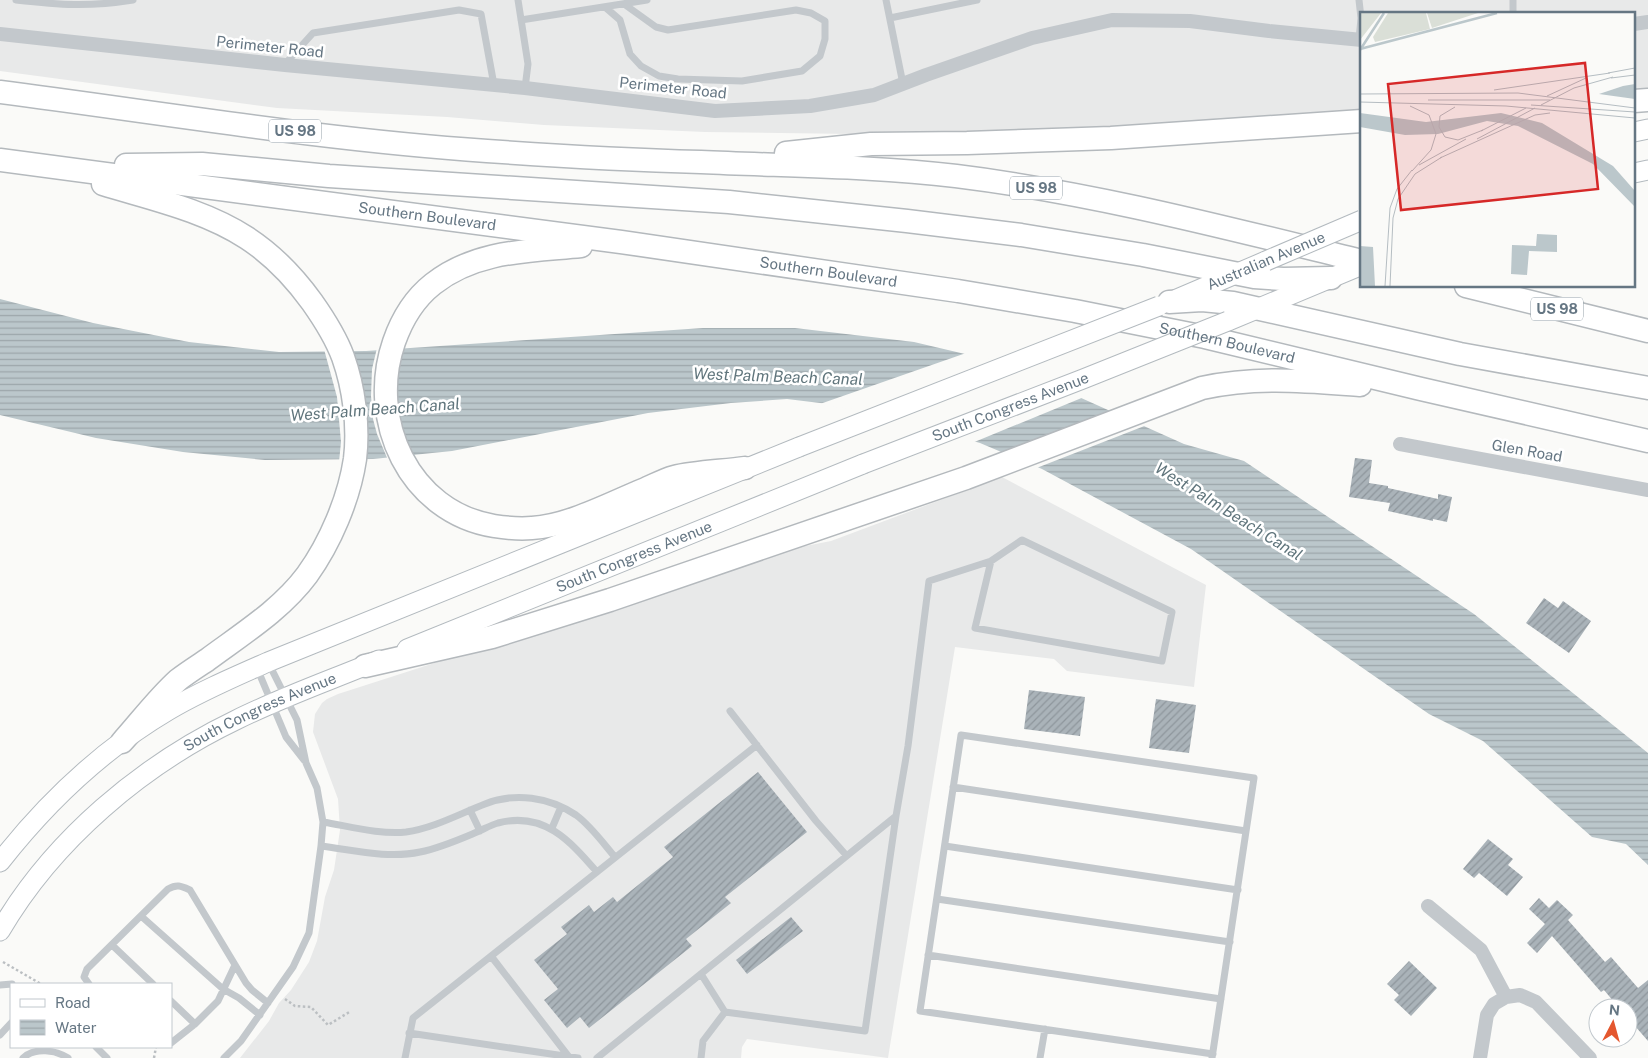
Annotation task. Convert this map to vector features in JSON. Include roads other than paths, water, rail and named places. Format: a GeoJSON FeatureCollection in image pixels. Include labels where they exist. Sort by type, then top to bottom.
{"type":"FeatureCollection","features":[{"type":"Feature","properties":{"kind":"highway","name":"US 98"},"geometry":{"type":"LineString","coordinates":[[0,92],[371,140],[519,153],[900,170],[1012,184],[1122,203],[1360,261]]}},
{"type":"Feature","properties":{"kind":"highway"},"geometry":{"type":"LineString","coordinates":[[702,162],[871,144],[977,143],[1111,138],[1360,121]]}},
{"type":"Feature","properties":{"kind":"highway","name":"Southern Boulevard"},"geometry":{"type":"LineString","coordinates":[[0,160],[621,242],[921,285],[1075,311],[1252,347],[1421,389],[1648,440]]}},
{"type":"Feature","properties":{"kind":"highway"},"geometry":{"type":"LineString","coordinates":[[45,166],[202,164],[330,176],[729,202],[1021,235],[1159,258],[1235,274],[1283,279],[1333,277]]}},
{"type":"Feature","properties":{"kind":"highway"},"geometry":{"type":"LineString","coordinates":[[45,166],[197,214],[226,226],[263,249],[280,264],[309,299],[329,329],[343,356],[352,394],[356,437],[355,459],[349,485],[329,537],[307,575],[263,619],[178,680],[122,742]]}},
{"type":"Feature","properties":{"kind":"highway"},"geometry":{"type":"LineString","coordinates":[[621,242],[489,256],[473,261],[446,275],[422,294],[405,316],[387,364],[386,405],[391,431],[403,461],[415,480],[428,494],[463,516],[491,525],[533,528],[565,521],[674,477],[745,468]]}},
{"type":"Feature","properties":{"kind":"highway","name":"US 98"},"geometry":{"type":"LineString","coordinates":[[1474,288],[1648,331]]}},
{"type":"Feature","properties":{"kind":"highway"},"geometry":{"type":"LineString","coordinates":[[1164,304],[1202,300],[1217,301],[1469,356],[1648,388]]}},
{"type":"Feature","properties":{"kind":"highway"},"geometry":{"type":"LineString","coordinates":[[366,666],[492,637],[610,600],[986,470],[1202,388],[1244,380],[1290,380],[1421,389]]}},
{"type":"Feature","properties":{"kind":"main road","name":"Australian Avenue"},"geometry":{"type":"LineString","coordinates":[[1164,304],[1360,221]]}},
{"type":"Feature","properties":{"kind":"main road"},"geometry":{"type":"LineString","coordinates":[[1333,277],[1360,266]]}},
{"type":"Feature","properties":{"kind":"main road","name":"South Congress Avenue"},"geometry":{"type":"LineString","coordinates":[[0,931],[24,894],[48,865],[79,832],[120,794],[141,776],[188,746],[236,720],[279,700],[863,464],[1083,379],[1333,277]]}},
{"type":"Feature","properties":{"kind":"main road"},"geometry":{"type":"LineString","coordinates":[[0,862],[57,797],[122,742],[185,701],[262,664],[745,468],[1164,304]]}},
{"type":"Feature","properties":{"kind":"street","name":"Perimeter Road"},"geometry":{"type":"LineString","coordinates":[[0,34],[285,65],[525,88],[715,111],[810,106],[874,95],[1032,38],[1112,20],[1190,21],[1360,40]]}},
{"type":"Feature","properties":{"kind":"street","name":"Glen Road"},"geometry":{"type":"LineString","coordinates":[[1400,444],[1648,490]]}},
{"type":"Feature","properties":{"kind":"street"},"geometry":{"type":"LineString","coordinates":[[1428,906],[1481,950],[1506,997]]}},
{"type":"Feature","properties":{"kind":"street"},"geometry":{"type":"LineString","coordinates":[[1480,1058],[1487,1015],[1494,1004],[1506,997],[1520,996],[1536,1002],[1590,1058]]}},
{"type":"Feature","properties":{"kind":"lane"},"geometry":{"type":"LineString","coordinates":[[16,0],[77,6],[133,0]]}},
{"type":"Feature","properties":{"kind":"lane"},"geometry":{"type":"LineString","coordinates":[[518,0],[528,64],[525,88]]}},
{"type":"Feature","properties":{"kind":"lane"},"geometry":{"type":"LineString","coordinates":[[521,20],[647,0]]}},
{"type":"Feature","properties":{"kind":"lane"},"geometry":{"type":"LineString","coordinates":[[886,0],[903,84]]}},
{"type":"Feature","properties":{"kind":"lane"},"geometry":{"type":"LineString","coordinates":[[890,18],[978,0]]}},
{"type":"Feature","properties":{"kind":"lane"},"geometry":{"type":"LineString","coordinates":[[605,7],[620,20],[630,54],[642,66],[659,76],[678,79],[742,81],[802,71],[820,56],[825,39],[824,22],[812,13],[796,10],[668,30],[656,27],[624,4]]}},
{"type":"Feature","properties":{"kind":"lane"},"geometry":{"type":"LineString","coordinates":[[285,65],[312,33],[459,10],[480,14],[494,85]]}},
{"type":"Feature","properties":{"kind":"lane"},"geometry":{"type":"LineString","coordinates":[[701,974],[725,1012],[865,1031],[908,746],[929,581],[991,561],[1022,540],[1172,612],[1162,661],[975,628],[991,561]]}},
{"type":"Feature","properties":{"kind":"lane"},"geometry":{"type":"LineString","coordinates":[[224,1058],[241,1041],[293,967],[309,933],[321,846],[323,822],[317,788],[306,763],[297,720],[279,700],[262,664]]}},
{"type":"Feature","properties":{"kind":"lane"},"geometry":{"type":"LineString","coordinates":[[262,664],[279,700],[286,737],[306,763]]}},
{"type":"Feature","properties":{"kind":"lane"},"geometry":{"type":"LineString","coordinates":[[730,711],[816,821],[846,856]]}},
{"type":"Feature","properties":{"kind":"lane"},"geometry":{"type":"LineString","coordinates":[[961,735],[1254,778],[1246,831],[1213,1056],[920,1011],[961,735]]}},
{"type":"Feature","properties":{"kind":"lane"},"geometry":{"type":"LineString","coordinates":[[405,1058],[412,1018],[757,745]]}},
{"type":"Feature","properties":{"kind":"lane"},"geometry":{"type":"LineString","coordinates":[[953,787],[1246,831]]}},
{"type":"Feature","properties":{"kind":"lane"},"geometry":{"type":"LineString","coordinates":[[323,822],[383,831],[404,832],[424,828],[487,803],[507,798],[526,797],[561,807],[577,816],[615,857]]}},
{"type":"Feature","properties":{"kind":"lane"},"geometry":{"type":"LineString","coordinates":[[552,828],[561,807]]}},
{"type":"Feature","properties":{"kind":"lane"},"geometry":{"type":"LineString","coordinates":[[470,810],[480,831]]}},
{"type":"Feature","properties":{"kind":"lane"},"geometry":{"type":"LineString","coordinates":[[597,1058],[896,816]]}},
{"type":"Feature","properties":{"kind":"lane"},"geometry":{"type":"LineString","coordinates":[[321,846],[398,855],[441,847],[497,823],[517,820],[533,822],[552,828],[572,843],[597,872]]}},
{"type":"Feature","properties":{"kind":"lane"},"geometry":{"type":"LineString","coordinates":[[945,846],[1238,890]]}},
{"type":"Feature","properties":{"kind":"lane"},"geometry":{"type":"LineString","coordinates":[[88,983],[84,976],[87,969],[168,889],[174,886],[181,886],[190,890],[252,990],[268,1003]]}},
{"type":"Feature","properties":{"kind":"lane"},"geometry":{"type":"LineString","coordinates":[[937,899],[1230,942]]}},
{"type":"Feature","properties":{"kind":"lane"},"geometry":{"type":"LineString","coordinates":[[141,916],[224,989],[260,1015]]}},
{"type":"Feature","properties":{"kind":"lane"},"geometry":{"type":"LineString","coordinates":[[112,945],[152,983]]}},
{"type":"Feature","properties":{"kind":"lane"},"geometry":{"type":"LineString","coordinates":[[928,955],[1221,999]]}},
{"type":"Feature","properties":{"kind":"lane"},"geometry":{"type":"LineString","coordinates":[[491,956],[570,1057]]}},
{"type":"Feature","properties":{"kind":"lane"},"geometry":{"type":"LineString","coordinates":[[172,1042],[195,1024],[218,1001],[235,965]]}},
{"type":"Feature","properties":{"kind":"lane"},"geometry":{"type":"LineString","coordinates":[[172,1002],[195,1024]]}},
{"type":"Feature","properties":{"kind":"lane"},"geometry":{"type":"LineString","coordinates":[[701,1058],[703,1041],[725,1012]]}},
{"type":"Feature","properties":{"kind":"lane"},"geometry":{"type":"LineString","coordinates":[[0,1035],[10,1024]]}},
{"type":"Feature","properties":{"kind":"lane"},"geometry":{"type":"LineString","coordinates":[[1040,1058],[1045,1029]]}},
{"type":"Feature","properties":{"kind":"lane"},"geometry":{"type":"LineString","coordinates":[[409,1033],[578,1058]]}},
{"type":"Feature","properties":{"kind":"lane"},"geometry":{"type":"LineString","coordinates":[[97,1048],[107,1058]]}},
{"type":"Feature","properties":{"kind":"lane"},"geometry":{"type":"LineString","coordinates":[[23,1058],[29,1052],[41,1051],[53,1052],[68,1058]]}},
{"type":"Feature","properties":{"kind":"water","name":"West Palm Beach Canal"},"geometry":{"type":"Polygon","coordinates":[[[0,299],[93,323],[189,342],[279,352],[366,351],[703,328],[795,328],[914,342],[965,354],[1032,376],[1184,444],[1244,461],[1474,614],[1648,753],[1648,865],[1626,844],[1592,837],[1483,741],[1429,714],[1191,549],[1042,469],[980,443],[853,407],[787,399],[731,403],[648,413],[452,451],[373,459],[265,460],[183,452],[96,438],[0,415],[0,299]]]}}]}
